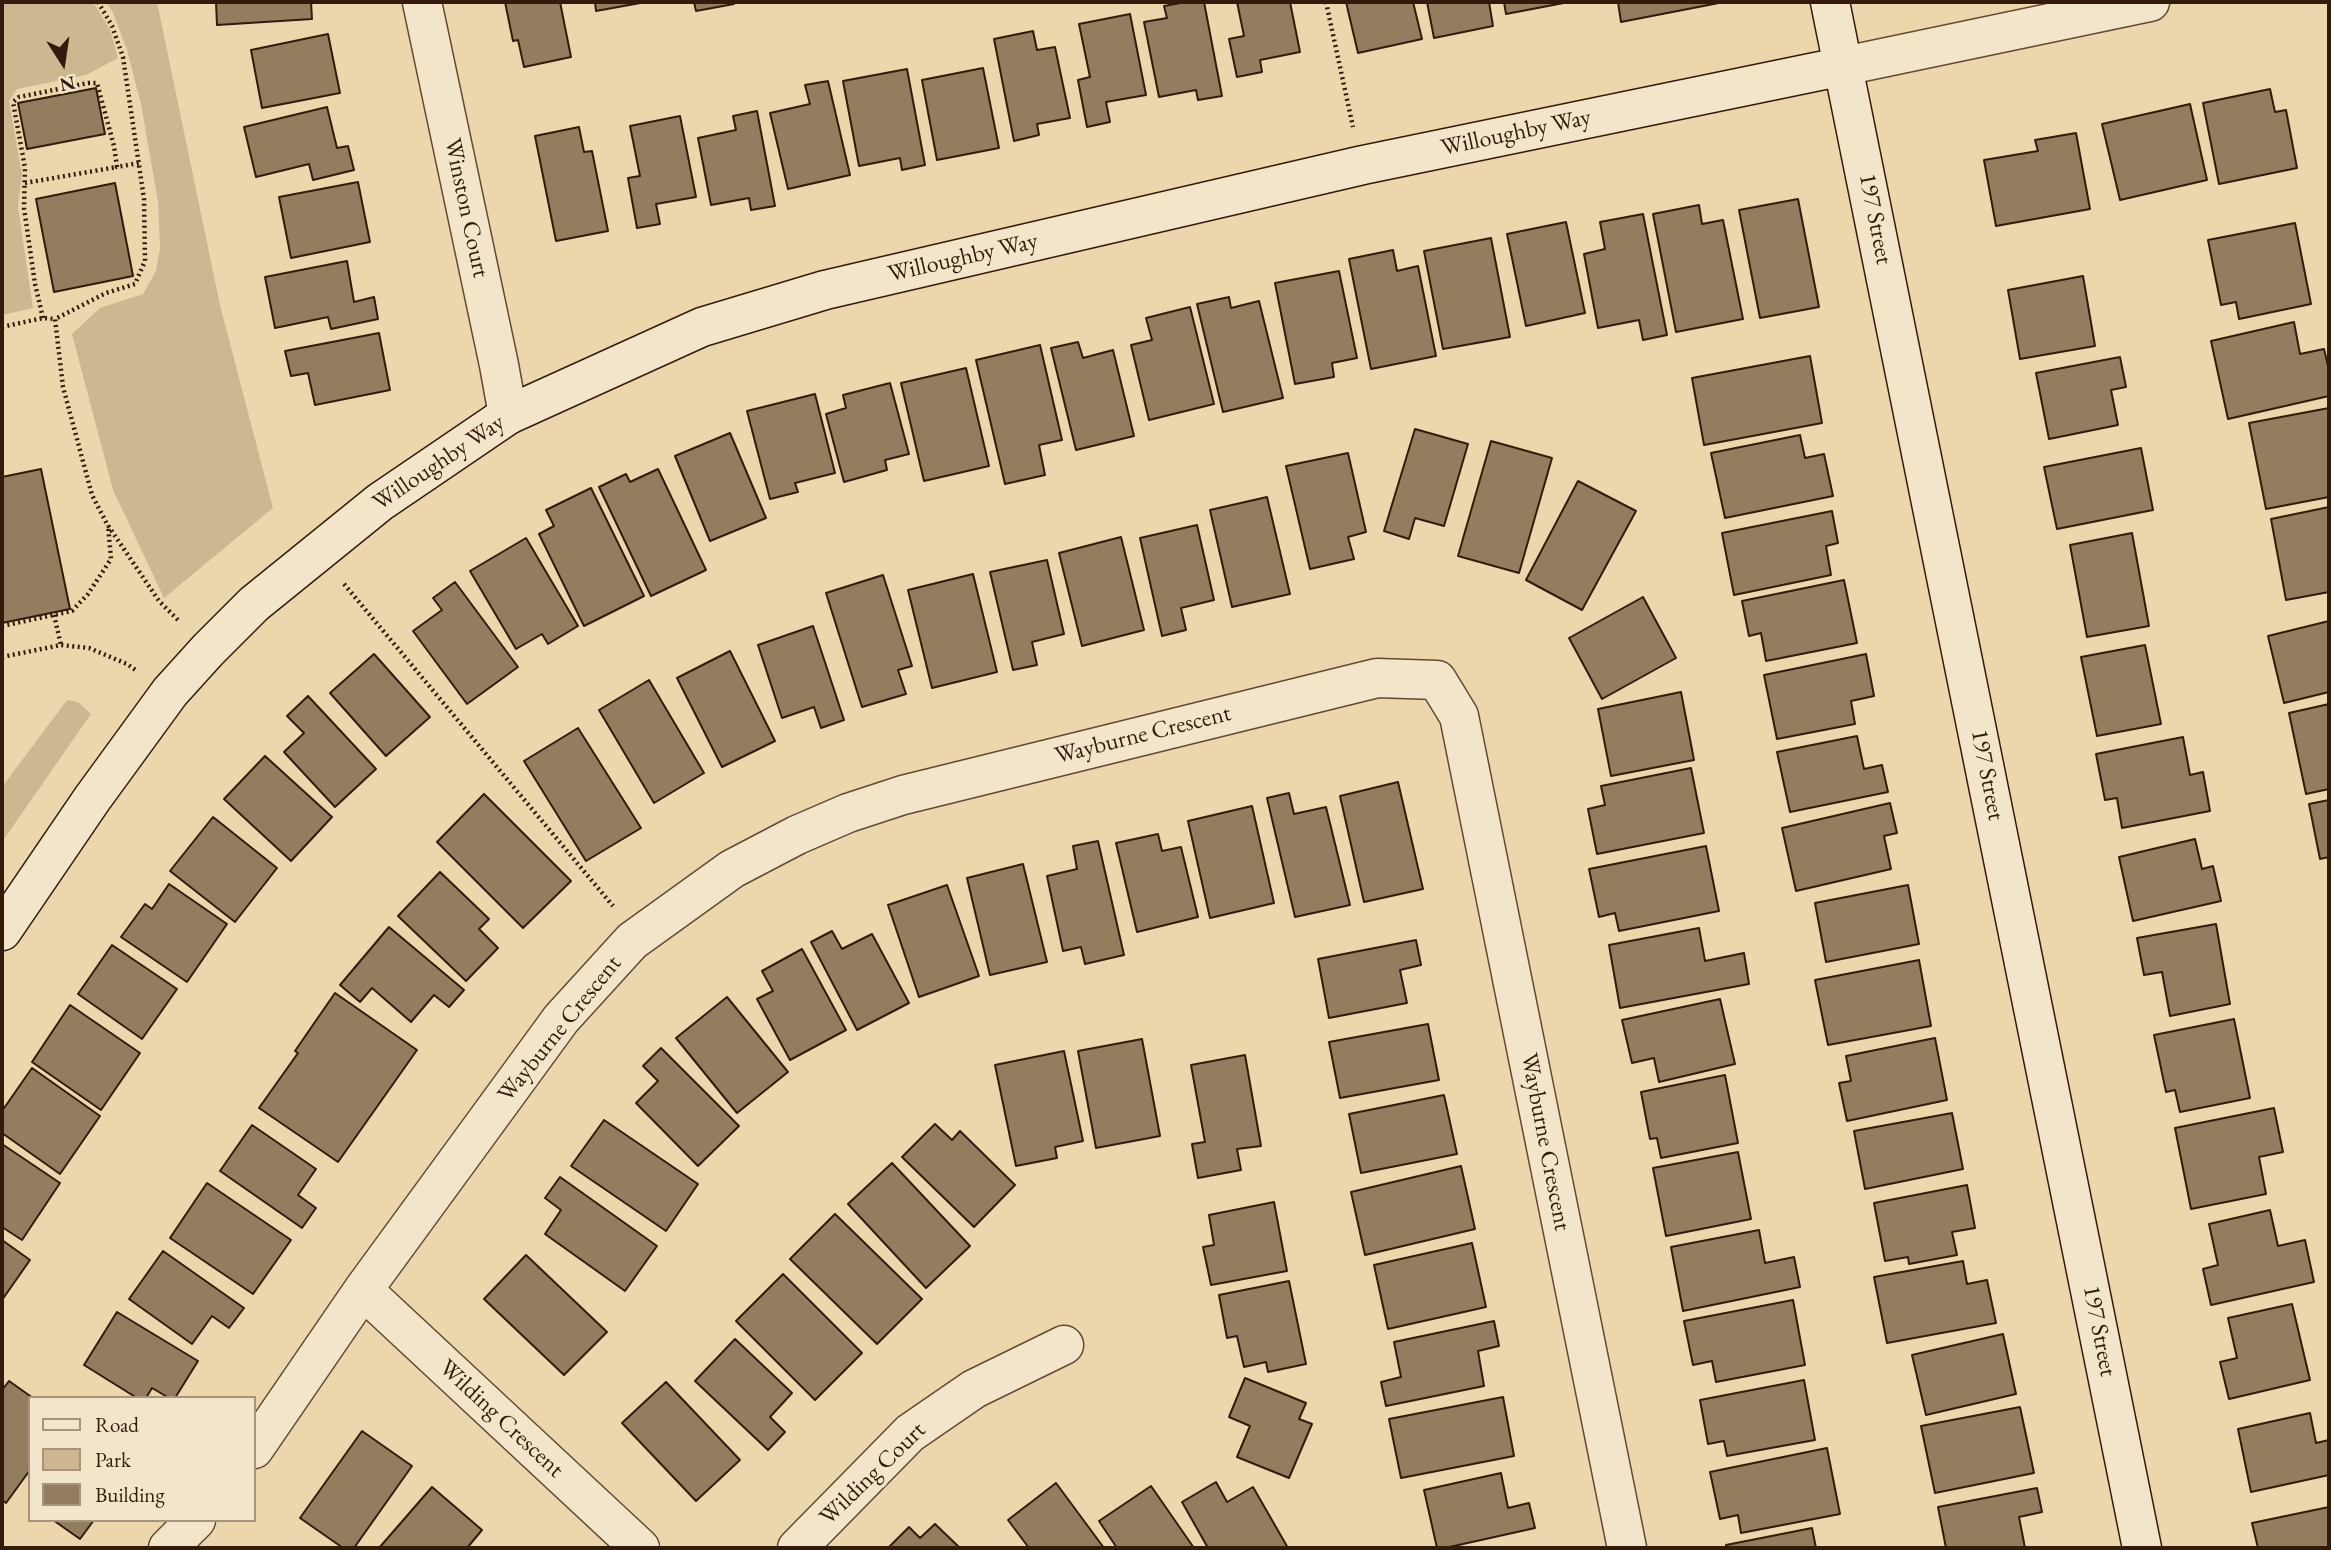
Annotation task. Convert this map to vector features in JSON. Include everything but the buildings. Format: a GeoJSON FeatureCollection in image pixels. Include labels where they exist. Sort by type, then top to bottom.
{"type":"FeatureCollection","features":[{"type":"Feature","properties":{"kind":"street","name":"Winston Court"},"geometry":{"type":"LineString","coordinates":[[422,2],[508,415]]}},
{"type":"Feature","properties":{"kind":"street","name":"197 Street"},"geometry":{"type":"LineString","coordinates":[[1830,2],[2142,1548]]}},
{"type":"Feature","properties":{"kind":"street","name":"Willoughby Way"},"geometry":{"type":"LineString","coordinates":[[2,931],[92,799],[170,692],[254,604],[380,502],[508,415],[702,327],[825,290],[1363,165],[2150,2]]}},
{"type":"Feature","properties":{"kind":"street","name":"Wayburne Crescent"},"geometry":{"type":"LineString","coordinates":[[256,1446],[363,1290],[561,1019],[639,936],[732,869],[797,835],[848,813],[903,795],[1377,678],[1437,680],[1459,716],[1627,1548]]}},
{"type":"Feature","properties":{"kind":"street","name":"Wilding Crescent"},"geometry":{"type":"LineString","coordinates":[[363,1290],[640,1548]]}},
{"type":"Feature","properties":{"kind":"street","name":"Wilding Court"},"geometry":{"type":"LineString","coordinates":[[797,1548],[910,1433],[974,1389],[1064,1345]]}},
{"type":"Feature","properties":{"kind":"street"},"geometry":{"type":"LineString","coordinates":[[168,1548],[194,1522]]}},
{"type":"Feature","properties":{"kind":"path"},"geometry":{"type":"LineString","coordinates":[[2,327],[55,318],[106,293],[135,285],[145,261],[144,199],[123,57],[113,26],[99,2]]}},
{"type":"Feature","properties":{"kind":"path"},"geometry":{"type":"LineString","coordinates":[[1325,2],[1363,165]]}},
{"type":"Feature","properties":{"kind":"path"},"geometry":{"type":"LineString","coordinates":[[43,318],[24,208],[25,168],[13,102],[19,97],[97,83],[117,167]]}},
{"type":"Feature","properties":{"kind":"path"},"geometry":{"type":"LineString","coordinates":[[25,183],[139,163]]}},
{"type":"Feature","properties":{"kind":"path"},"geometry":{"type":"LineString","coordinates":[[55,318],[63,387],[92,495],[107,524],[159,601],[180,622]]}},
{"type":"Feature","properties":{"kind":"path"},"geometry":{"type":"LineString","coordinates":[[2,625],[72,611],[88,594],[111,559],[107,524]]}},
{"type":"Feature","properties":{"kind":"path"},"geometry":{"type":"LineString","coordinates":[[344,584],[639,936]]}},
{"type":"Feature","properties":{"kind":"path"},"geometry":{"type":"LineString","coordinates":[[54,615],[61,645]]}},
{"type":"Feature","properties":{"kind":"path"},"geometry":{"type":"LineString","coordinates":[[2,657],[61,645],[89,648],[127,664],[170,692]]}},
{"type":"Feature","properties":{"kind":"green space"},"geometry":{"type":"Polygon","coordinates":[[[2,2],[93,2],[110,29],[118,58],[86,75],[17,89],[9,101],[22,174],[18,207],[33,308],[2,315],[2,2]]]}},
{"type":"Feature","properties":{"kind":"green space"},"geometry":{"type":"Polygon","coordinates":[[[106,2],[157,2],[220,305],[273,508],[164,598],[113,490],[72,334],[100,308],[143,294],[156,271],[160,248],[158,202],[141,104],[127,50],[106,2]]]}},
{"type":"Feature","properties":{"kind":"green space"},"geometry":{"type":"Polygon","coordinates":[[[67,700],[78,702],[91,714],[2,842],[2,787],[67,700]]]}}]}
